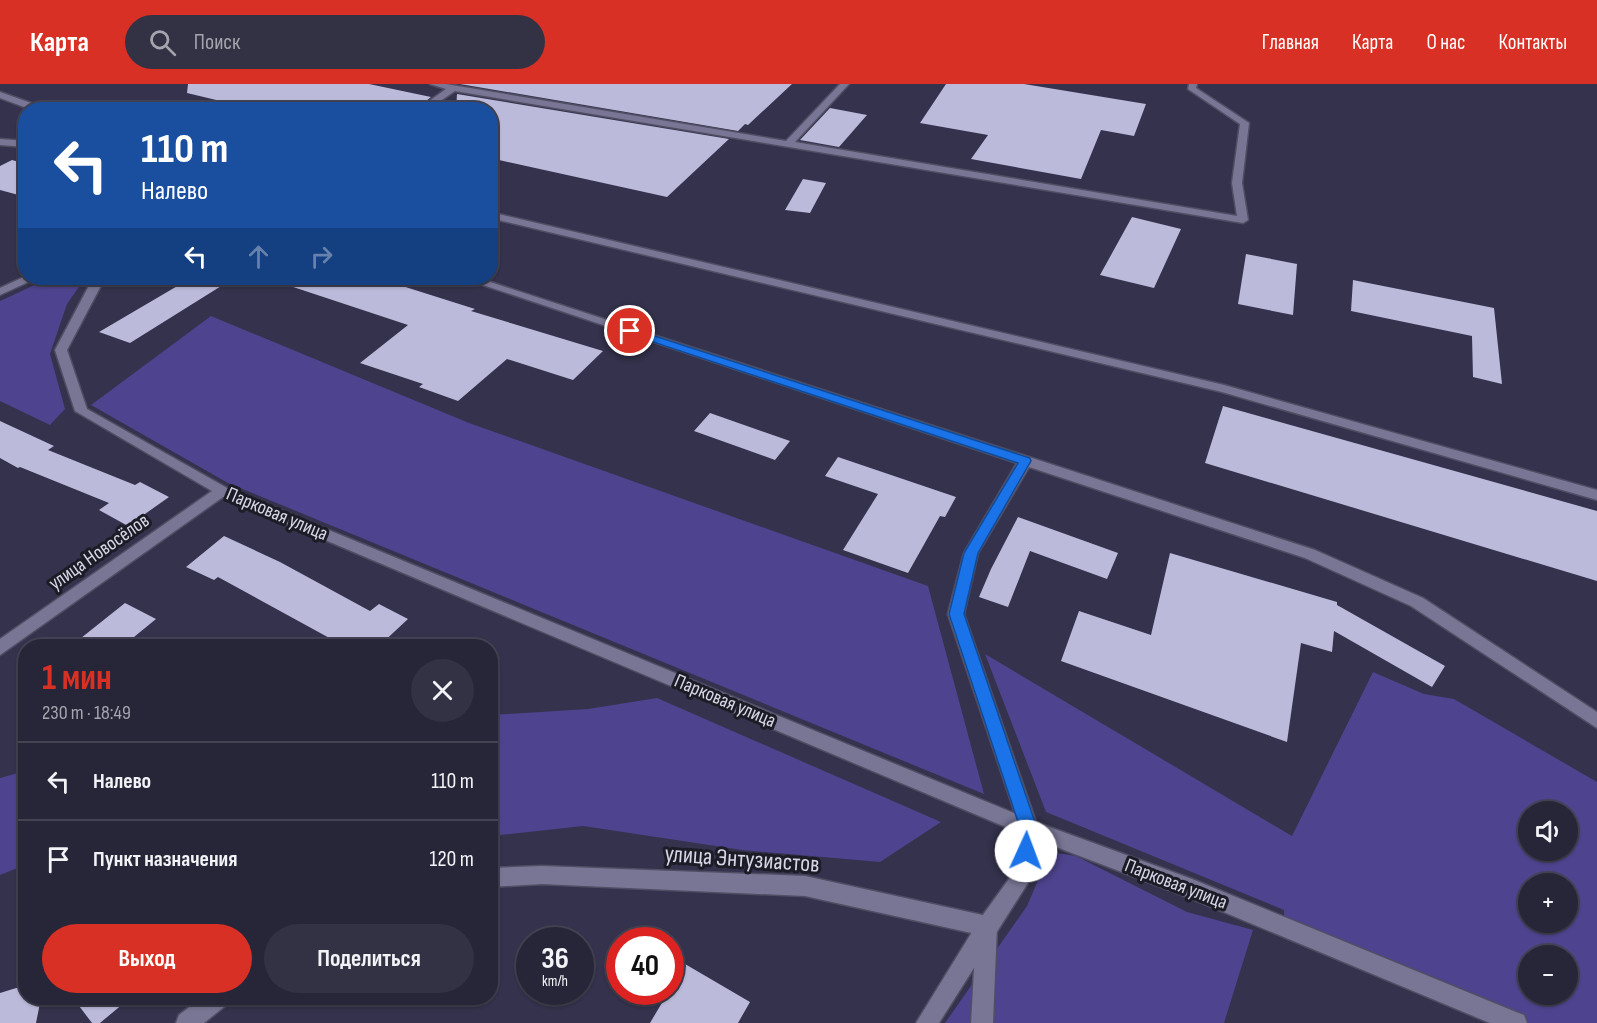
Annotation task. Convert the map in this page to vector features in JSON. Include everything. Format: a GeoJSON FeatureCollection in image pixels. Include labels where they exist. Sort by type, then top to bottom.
{"type":"FeatureCollection","features":[{"type":"Feature","properties":{"kind":"street"},"geometry":{"type":"LineString","coordinates":[[434,84],[1243,219],[1237,183],[1245,123],[1192,89],[1193,84]]}},
{"type":"Feature","properties":{"kind":"street"},"geometry":{"type":"LineString","coordinates":[[788,144],[845,84]]}},
{"type":"Feature","properties":{"kind":"street"},"geometry":{"type":"LineString","coordinates":[[433,102],[453,88]]}},
{"type":"Feature","properties":{"kind":"street"},"geometry":{"type":"LineString","coordinates":[[0,95],[20,102]]}},
{"type":"Feature","properties":{"kind":"street"},"geometry":{"type":"LineString","coordinates":[[2,144],[18,144]]}},
{"type":"Feature","properties":{"kind":"street"},"geometry":{"type":"LineString","coordinates":[[498,217],[1224,389],[1597,495]]}},
{"type":"Feature","properties":{"kind":"street"},"geometry":{"type":"LineString","coordinates":[[0,292],[18,284]]}},
{"type":"Feature","properties":{"kind":"street","name":"Парковая улица"},"geometry":{"type":"LineString","coordinates":[[95,285],[61,351],[81,411],[222,491],[1029,828],[1192,890],[1516,1023]]}},
{"type":"Feature","properties":{"kind":"street"},"geometry":{"type":"LineString","coordinates":[[489,285],[1310,554],[1417,602],[1597,721]]}},
{"type":"Feature","properties":{"kind":"street"},"geometry":{"type":"LineString","coordinates":[[927,1023],[987,926],[1023,875],[1029,828],[956,614],[971,553],[1025,461]]}},
{"type":"Feature","properties":{"kind":"street","name":"улица Новосёлов"},"geometry":{"type":"LineString","coordinates":[[0,648],[222,491]]}},
{"type":"Feature","properties":{"kind":"street","name":"улица Энтузиастов"},"geometry":{"type":"LineString","coordinates":[[498,877],[542,874],[805,886],[987,926]]}},
{"type":"Feature","properties":{"kind":"street"},"geometry":{"type":"LineString","coordinates":[[982,1023],[987,926]]}},
{"type":"Feature","properties":{"kind":"street"},"geometry":{"type":"LineString","coordinates":[[187,1023],[209,1005]]}},
{"type":"Feature","properties":{"kind":"shaded area"},"geometry":{"type":"Polygon","coordinates":[[[35,285],[80,285],[67,304],[50,354],[65,409],[50,425],[0,401],[0,301],[35,285]]]}},
{"type":"Feature","properties":{"kind":"shaded area"},"geometry":{"type":"Polygon","coordinates":[[[211,316],[469,423],[928,586],[984,794],[228,483],[91,405],[211,316]]]}},
{"type":"Feature","properties":{"kind":"shaded area"},"geometry":{"type":"Polygon","coordinates":[[[985,654],[1292,836],[1373,672],[1424,694],[1454,699],[1597,782],[1597,1023],[1507,1023],[1285,935],[1284,910],[1046,812],[985,654]]]}},
{"type":"Feature","properties":{"kind":"shaded area"},"geometry":{"type":"Polygon","coordinates":[[[657,698],[941,822],[880,862],[742,850],[583,826],[498,835],[498,715],[588,709],[657,698]]]}},
{"type":"Feature","properties":{"kind":"shaded area"},"geometry":{"type":"Polygon","coordinates":[[[18,773],[18,868],[0,875],[0,778],[18,773]]]}},
{"type":"Feature","properties":{"kind":"shaded area"},"geometry":{"type":"Polygon","coordinates":[[[1050,852],[1076,856],[1187,912],[1253,930],[1224,1023],[945,1023],[1027,906],[1050,852]]]}},
{"type":"Feature","properties":{"kind":"building"},"geometry":{"type":"Polygon","coordinates":[[[188,84],[369,84],[431,97],[425,102],[225,102],[187,93],[188,84]]]}},
{"type":"Feature","properties":{"kind":"building"},"geometry":{"type":"Polygon","coordinates":[[[460,84],[792,84],[748,125],[745,124],[738,131],[460,84]]]}},
{"type":"Feature","properties":{"kind":"building"},"geometry":{"type":"Polygon","coordinates":[[[946,84],[1024,84],[1146,104],[1134,136],[1101,130],[1081,179],[971,159],[988,135],[920,123],[946,84]]]}},
{"type":"Feature","properties":{"kind":"building"},"geometry":{"type":"Polygon","coordinates":[[[457,94],[729,139],[667,197],[498,160],[498,102],[456,102],[457,94]]]}},
{"type":"Feature","properties":{"kind":"building"},"geometry":{"type":"Polygon","coordinates":[[[830,108],[867,115],[839,147],[800,140],[830,108]]]}},
{"type":"Feature","properties":{"kind":"building"},"geometry":{"type":"Polygon","coordinates":[[[12,160],[18,162],[18,195],[0,190],[0,166],[12,160]]]}},
{"type":"Feature","properties":{"kind":"building"},"geometry":{"type":"Polygon","coordinates":[[[803,179],[826,183],[810,213],[785,210],[803,179]]]}},
{"type":"Feature","properties":{"kind":"building"},"geometry":{"type":"Polygon","coordinates":[[[1132,217],[1181,229],[1154,288],[1100,275],[1132,217]]]}},
{"type":"Feature","properties":{"kind":"building"},"geometry":{"type":"Polygon","coordinates":[[[1246,254],[1297,264],[1293,315],[1238,304],[1246,254]]]}},
{"type":"Feature","properties":{"kind":"building"},"geometry":{"type":"Polygon","coordinates":[[[1353,280],[1494,308],[1502,384],[1473,377],[1472,336],[1351,311],[1353,280]]]}},
{"type":"Feature","properties":{"kind":"building"},"geometry":{"type":"Polygon","coordinates":[[[179,285],[223,285],[130,343],[99,332],[179,285]]]}},
{"type":"Feature","properties":{"kind":"building"},"geometry":{"type":"Polygon","coordinates":[[[287,285],[399,285],[475,309],[471,311],[603,351],[573,380],[507,359],[458,401],[419,387],[423,384],[360,363],[408,325],[287,285]]]}},
{"type":"Feature","properties":{"kind":"building"},"geometry":{"type":"Polygon","coordinates":[[[1223,406],[1597,511],[1597,581],[1205,463],[1223,406]]]}},
{"type":"Feature","properties":{"kind":"building"},"geometry":{"type":"Polygon","coordinates":[[[710,413],[790,441],[775,460],[694,431],[710,413]]]}},
{"type":"Feature","properties":{"kind":"building"},"geometry":{"type":"Polygon","coordinates":[[[0,421],[54,446],[48,450],[135,485],[140,482],[169,497],[128,526],[99,510],[109,503],[18,468],[0,458],[0,421]]]}},
{"type":"Feature","properties":{"kind":"building"},"geometry":{"type":"Polygon","coordinates":[[[838,457],[956,497],[945,517],[940,516],[908,573],[843,550],[878,494],[825,476],[838,457]]]}},
{"type":"Feature","properties":{"kind":"building"},"geometry":{"type":"Polygon","coordinates":[[[1018,517],[1118,553],[1107,579],[1030,551],[1008,607],[979,597],[1018,517]]]}},
{"type":"Feature","properties":{"kind":"building"},"geometry":{"type":"Polygon","coordinates":[[[224,536],[280,562],[370,611],[379,604],[408,619],[387,639],[331,639],[218,577],[214,580],[186,567],[224,536]]]}},
{"type":"Feature","properties":{"kind":"building"},"geometry":{"type":"Polygon","coordinates":[[[1170,553],[1337,602],[1337,605],[1445,666],[1432,687],[1334,631],[1332,652],[1301,643],[1287,742],[1061,661],[1079,611],[1151,635],[1170,553]]]}},
{"type":"Feature","properties":{"kind":"building"},"geometry":{"type":"Polygon","coordinates":[[[125,603],[156,619],[132,639],[80,639],[125,603]]]}},
{"type":"Feature","properties":{"kind":"building"},"geometry":{"type":"Polygon","coordinates":[[[685,964],[750,1002],[738,1023],[650,1023],[661,1005],[684,1005],[685,964]]]}},
{"type":"Feature","properties":{"kind":"building"},"geometry":{"type":"Polygon","coordinates":[[[18,987],[18,1005],[40,1005],[36,1023],[0,1023],[0,993],[18,987]]]}},
{"type":"Feature","properties":{"kind":"building"},"geometry":{"type":"Polygon","coordinates":[[[78,1005],[122,1005],[100,1023],[92,1023],[78,1005]]]}},
{"type":"Feature","properties":{"kind":"route"},"geometry":{"type":"LineString","coordinates":[[630,331],[1025,461],[971,553],[956,614],[1029,828],[1026,851]]}}]}
